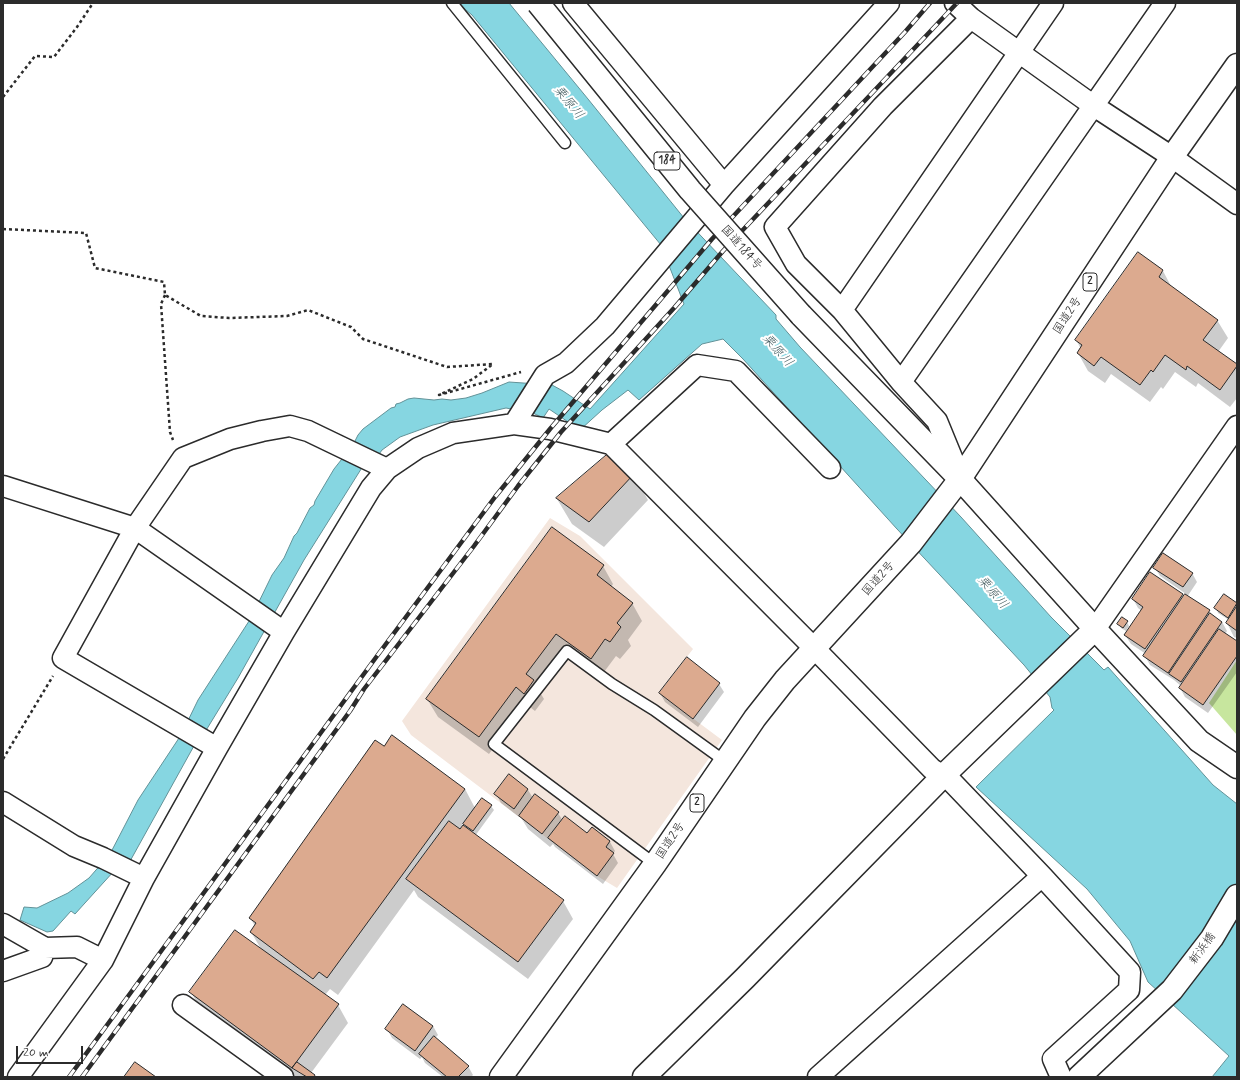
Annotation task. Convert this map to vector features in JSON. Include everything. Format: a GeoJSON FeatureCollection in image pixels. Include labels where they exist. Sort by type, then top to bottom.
{"type":"FeatureCollection","features":[{"type":"Feature","properties":{"kind":"main road","name":"国道184号"},"geometry":{"type":"LineString","coordinates":[[538,3],[690,190],[801,315],[960,479],[1088,636],[1200,741],[1237,767]]}},
{"type":"Feature","properties":{"kind":"main road","name":"国道2号"},"geometry":{"type":"LineString","coordinates":[[501,1077],[655,864],[755,718],[776,691],[816,649],[911,543],[945,500],[1172,157],[1237,65]]}},
{"type":"Feature","properties":{"kind":"main road"},"geometry":{"type":"LineString","coordinates":[[644,1077],[745,978],[943,776],[1088,636]]}},
{"type":"Feature","properties":{"kind":"main road","name":"新浜橋"},"geometry":{"type":"LineString","coordinates":[[1079,1077],[1172,990],[1212,938],[1237,896]]}},
{"type":"Feature","properties":{"kind":"street"},"geometry":{"type":"LineString","coordinates":[[574,3],[720,190]]}},
{"type":"Feature","properties":{"kind":"street"},"geometry":{"type":"LineString","coordinates":[[518,418],[544,378],[566,363],[605,326],[660,259],[720,190],[889,3]]}},
{"type":"Feature","properties":{"kind":"street"},"geometry":{"type":"LineString","coordinates":[[955,3],[971,18],[1094,106],[1172,157],[1237,204]]}},
{"type":"Feature","properties":{"kind":"street"},"geometry":{"type":"LineString","coordinates":[[842,310],[1053,3]]}},
{"type":"Feature","properties":{"kind":"street"},"geometry":{"type":"LineString","coordinates":[[901,382],[1165,3]]}},
{"type":"Feature","properties":{"kind":"street"},"geometry":{"type":"LineString","coordinates":[[960,479],[937,421],[901,382],[842,310],[796,264],[775,227],[883,106],[971,18]]}},
{"type":"Feature","properties":{"kind":"street"},"geometry":{"type":"LineString","coordinates":[[611,444],[697,365],[736,371],[830,468]]}},
{"type":"Feature","properties":{"kind":"street"},"geometry":{"type":"LineString","coordinates":[[18,1077],[103,960],[135,874],[278,628],[371,488],[381,466],[418,448],[453,434],[518,418],[550,429],[611,444],[816,649],[932,769],[951,781],[1042,876],[1130,972],[1130,990],[1053,1058],[1061,1077]]}},
{"type":"Feature","properties":{"kind":"street"},"geometry":{"type":"LineString","coordinates":[[210,744],[63,658],[135,528],[182,458],[230,439],[262,430],[290,426],[308,431],[381,466]]}},
{"type":"Feature","properties":{"kind":"street"},"geometry":{"type":"LineString","coordinates":[[1088,636],[1237,426]]}},
{"type":"Feature","properties":{"kind":"street"},"geometry":{"type":"LineString","coordinates":[[3,486],[135,528],[278,628]]}},
{"type":"Feature","properties":{"kind":"street"},"geometry":{"type":"LineString","coordinates":[[3,802],[74,846],[135,874]]}},
{"type":"Feature","properties":{"kind":"street"},"geometry":{"type":"LineString","coordinates":[[818,1077],[1042,876]]}},
{"type":"Feature","properties":{"kind":"street"},"geometry":{"type":"LineString","coordinates":[[3,924],[45,948],[77,947],[103,960]]}},
{"type":"Feature","properties":{"kind":"street"},"geometry":{"type":"LineString","coordinates":[[3,972],[42,957],[45,948]]}},
{"type":"Feature","properties":{"kind":"street"},"geometry":{"type":"LineString","coordinates":[[183,1005],[283,1077]]}},
{"type":"Feature","properties":{"kind":"lane"},"geometry":{"type":"LineString","coordinates":[[452,3],[565,143]]}},
{"type":"Feature","properties":{"kind":"lane"},"geometry":{"type":"LineString","coordinates":[[655,864],[494,744],[567,651],[612,684],[654,710],[726,762]]}},
{"type":"Feature","properties":{"kind":"path"},"geometry":{"type":"LineString","coordinates":[[3,97],[35,56],[54,56],[77,27],[93,3]]}},
{"type":"Feature","properties":{"kind":"path"},"geometry":{"type":"LineString","coordinates":[[3,229],[86,233],[95,268],[164,282],[165,295],[161,304],[170,432],[182,458]]}},
{"type":"Feature","properties":{"kind":"path"},"geometry":{"type":"LineString","coordinates":[[165,295],[201,316],[229,318],[287,316],[308,310],[351,327],[363,339],[447,367],[493,364],[473,379],[438,394],[527,370],[544,378]]}},
{"type":"Feature","properties":{"kind":"path"},"geometry":{"type":"LineString","coordinates":[[3,759],[63,658]]}},
{"type":"Feature","properties":{"kind":"shaded area"},"geometry":{"type":"Polygon","coordinates":[[[550,518],[580,536],[693,649],[659,693],[722,740],[617,888],[597,876],[411,735],[402,721],[550,518]]]}},
{"type":"Feature","properties":{"kind":"green space"},"geometry":{"type":"Polygon","coordinates":[[[1237,660],[1237,735],[1209,703],[1237,660]]]}},
{"type":"Feature","properties":{"kind":"water","name":"栗原川"},"geometry":{"type":"Polygon","coordinates":[[[460,3],[509,3],[684,218],[776,315],[776,319],[800,347],[961,517],[1051,617],[1104,670],[1108,667],[1213,785],[1237,804],[1237,1077],[1212,1077],[1229,1056],[1148,982],[1130,941],[1087,889],[976,787],[1054,710],[1052,708],[1050,697],[1024,665],[723,339],[702,344],[639,400],[628,390],[602,410],[580,430],[549,409],[543,418],[533,413],[506,408],[433,425],[400,437],[382,450],[377,457],[363,466],[304,560],[238,678],[205,732],[195,744],[129,863],[114,871],[75,914],[71,911],[53,931],[47,932],[20,920],[24,907],[37,908],[68,893],[89,878],[110,854],[138,800],[181,735],[198,700],[251,618],[272,575],[284,558],[294,536],[310,508],[314,505],[334,469],[353,445],[363,429],[391,408],[395,407],[396,404],[408,399],[451,400],[466,398],[509,382],[552,385],[590,409],[684,304],[661,245],[472,15],[460,3]]]}},
{"type":"Feature","properties":{"kind":"building"},"geometry":{"type":"Polygon","coordinates":[[[1138,252],[1163,270],[1159,277],[1218,320],[1203,340],[1237,364],[1220,390],[1187,366],[1186,370],[1165,355],[1153,372],[1151,370],[1140,385],[1101,357],[1094,366],[1077,353],[1082,345],[1075,340],[1138,252]]]}},
{"type":"Feature","properties":{"kind":"building"},"geometry":{"type":"Polygon","coordinates":[[[609,453],[634,474],[589,522],[556,498],[609,453]]]}},
{"type":"Feature","properties":{"kind":"building"},"geometry":{"type":"Polygon","coordinates":[[[552,527],[604,565],[597,575],[633,603],[617,623],[621,627],[610,642],[605,639],[591,659],[556,634],[526,674],[534,680],[524,694],[516,687],[479,737],[426,699],[552,527]]]}},
{"type":"Feature","properties":{"kind":"building"},"geometry":{"type":"Polygon","coordinates":[[[1163,553],[1193,573],[1183,587],[1153,568],[1163,553]]]}},
{"type":"Feature","properties":{"kind":"building"},"geometry":{"type":"Polygon","coordinates":[[[1150,572],[1183,594],[1145,649],[1124,635],[1143,607],[1132,599],[1150,572]]]}},
{"type":"Feature","properties":{"kind":"building"},"geometry":{"type":"Polygon","coordinates":[[[1185,594],[1210,610],[1168,673],[1143,656],[1185,594]]]}},
{"type":"Feature","properties":{"kind":"building"},"geometry":{"type":"Polygon","coordinates":[[[1224,594],[1237,603],[1228,618],[1214,608],[1224,594]]]}},
{"type":"Feature","properties":{"kind":"building"},"geometry":{"type":"Polygon","coordinates":[[[1237,606],[1237,631],[1226,623],[1237,606]]]}},
{"type":"Feature","properties":{"kind":"building"},"geometry":{"type":"Polygon","coordinates":[[[1210,613],[1222,622],[1181,682],[1169,674],[1210,613]]]}},
{"type":"Feature","properties":{"kind":"building"},"geometry":{"type":"Polygon","coordinates":[[[1122,617],[1128,621],[1123,628],[1117,624],[1122,617]]]}},
{"type":"Feature","properties":{"kind":"building"},"geometry":{"type":"Polygon","coordinates":[[[1219,629],[1237,641],[1237,656],[1203,705],[1179,688],[1219,629]]]}},
{"type":"Feature","properties":{"kind":"building"},"geometry":{"type":"Polygon","coordinates":[[[687,657],[720,683],[693,719],[659,693],[687,657]]]}},
{"type":"Feature","properties":{"kind":"building"},"geometry":{"type":"Polygon","coordinates":[[[392,735],[465,789],[327,978],[319,972],[313,979],[250,932],[256,923],[249,918],[375,740],[384,746],[392,735]]]}},
{"type":"Feature","properties":{"kind":"building"},"geometry":{"type":"Polygon","coordinates":[[[509,774],[528,789],[514,809],[494,794],[509,774]]]}},
{"type":"Feature","properties":{"kind":"building"},"geometry":{"type":"Polygon","coordinates":[[[535,794],[559,812],[542,834],[519,816],[535,794]]]}},
{"type":"Feature","properties":{"kind":"building"},"geometry":{"type":"Polygon","coordinates":[[[482,798],[492,805],[473,831],[463,824],[482,798]]]}},
{"type":"Feature","properties":{"kind":"building"},"geometry":{"type":"Polygon","coordinates":[[[565,816],[587,833],[592,827],[610,841],[606,847],[614,853],[597,876],[548,838],[565,816]]]}},
{"type":"Feature","properties":{"kind":"building"},"geometry":{"type":"Polygon","coordinates":[[[449,821],[460,829],[463,825],[564,900],[518,962],[406,879],[449,821]]]}},
{"type":"Feature","properties":{"kind":"building"},"geometry":{"type":"Polygon","coordinates":[[[235,930],[339,1004],[292,1068],[189,992],[235,930]]]}},
{"type":"Feature","properties":{"kind":"building"},"geometry":{"type":"Polygon","coordinates":[[[403,1004],[433,1026],[415,1051],[385,1029],[403,1004]]]}},
{"type":"Feature","properties":{"kind":"building"},"geometry":{"type":"Polygon","coordinates":[[[434,1036],[469,1066],[458,1077],[447,1077],[419,1054],[434,1036]]]}},
{"type":"Feature","properties":{"kind":"building"},"geometry":{"type":"Polygon","coordinates":[[[135,1062],[156,1077],[124,1077],[135,1062]]]}},
{"type":"Feature","properties":{"kind":"building"},"geometry":{"type":"Polygon","coordinates":[[[297,1062],[315,1075],[314,1077],[307,1077],[292,1068],[297,1062]]]}},
{"type":"Feature","properties":{"kind":"railway"},"geometry":{"type":"LineString","coordinates":[[69,1077],[495,497],[550,429],[712,239],[905,32],[930,3]]}},
{"type":"Feature","properties":{"kind":"railway"},"geometry":{"type":"LineString","coordinates":[[82,1077],[350,711],[364,689],[474,546],[518,486],[561,432],[674,308],[723,251],[957,3]]}}]}
